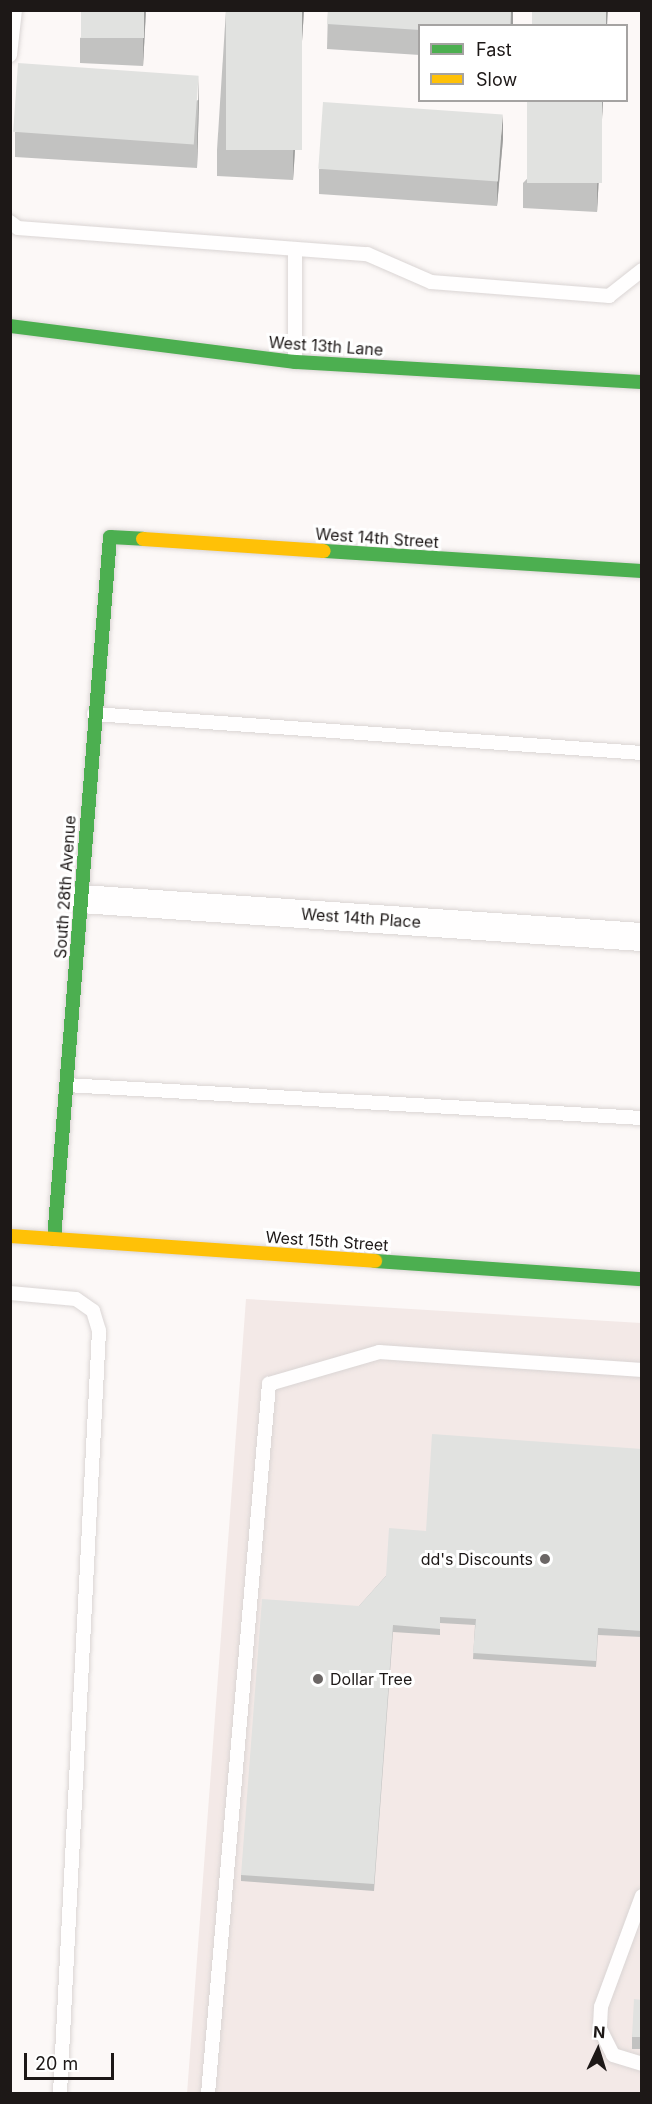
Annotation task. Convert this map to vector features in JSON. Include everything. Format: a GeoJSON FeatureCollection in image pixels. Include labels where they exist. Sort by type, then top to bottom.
{"type":"FeatureCollection","features":[{"type":"Feature","properties":{"kind":"street","name":"West 13th Lane"},"geometry":{"type":"LineString","coordinates":[[10,326],[295,362],[642,382]]}},
{"type":"Feature","properties":{"kind":"street","name":"West 14th Street"},"geometry":{"type":"LineString","coordinates":[[110,537],[642,571]]}},
{"type":"Feature","properties":{"kind":"street","name":"South 28th Avenue"},"geometry":{"type":"LineString","coordinates":[[54,1239],[94,714],[110,537]]}},
{"type":"Feature","properties":{"kind":"street","name":"West 14th Place"},"geometry":{"type":"LineString","coordinates":[[81,899],[642,937]]}},
{"type":"Feature","properties":{"kind":"street","name":"West 15th Street"},"geometry":{"type":"LineString","coordinates":[[10,1236],[642,1279]]}},
{"type":"Feature","properties":{"kind":"lane"},"geometry":{"type":"LineString","coordinates":[[10,55],[15,10]]}},
{"type":"Feature","properties":{"kind":"lane"},"geometry":{"type":"LineString","coordinates":[[10,222],[18,228],[367,254],[431,282],[609,296],[642,270]]}},
{"type":"Feature","properties":{"kind":"lane"},"geometry":{"type":"LineString","coordinates":[[295,249],[295,362]]}},
{"type":"Feature","properties":{"kind":"lane"},"geometry":{"type":"LineString","coordinates":[[94,714],[642,753]]}},
{"type":"Feature","properties":{"kind":"lane"},"geometry":{"type":"LineString","coordinates":[[66,1085],[642,1118]]}},
{"type":"Feature","properties":{"kind":"lane"},"geometry":{"type":"LineString","coordinates":[[10,1293],[76,1299],[93,1311],[99,1331],[60,2094]]}},
{"type":"Feature","properties":{"kind":"lane"},"geometry":{"type":"LineString","coordinates":[[208,2094],[269,1384],[379,1352],[642,1370]]}},
{"type":"Feature","properties":{"kind":"lane"},"geometry":{"type":"LineString","coordinates":[[642,1896],[601,2007],[600,2029],[613,2055],[642,2064]]}},
{"type":"Feature","properties":{"kind":"shaded area"},"geometry":{"type":"Polygon","coordinates":[[[246,1299],[641,1323],[641,2093],[187,2094],[246,1299]]]}},
{"type":"Feature","properties":{"kind":"building"},"geometry":{"type":"Polygon","coordinates":[[[81,10],[144,10],[144,38],[81,38],[81,10]]]}},
{"type":"Feature","properties":{"kind":"building"},"geometry":{"type":"Polygon","coordinates":[[[226,10],[302,10],[302,150],[226,150],[226,10]]]}},
{"type":"Feature","properties":{"kind":"building"},"geometry":{"type":"Polygon","coordinates":[[[328,10],[511,10],[510,24],[418,24],[418,30],[327,24],[328,10]]]}},
{"type":"Feature","properties":{"kind":"building"},"geometry":{"type":"Polygon","coordinates":[[[532,10],[606,10],[606,24],[532,24],[532,10]]]}},
{"type":"Feature","properties":{"kind":"building"},"geometry":{"type":"Polygon","coordinates":[[[18,63],[199,76],[194,144],[13,132],[18,63]]]}},
{"type":"Feature","properties":{"kind":"building"},"geometry":{"type":"Polygon","coordinates":[[[323,102],[503,115],[498,181],[318,169],[323,102]]]}},
{"type":"Feature","properties":{"kind":"building"},"geometry":{"type":"Polygon","coordinates":[[[527,102],[602,102],[602,183],[527,183],[527,102]]]}},
{"type":"Feature","properties":{"kind":"building"},"geometry":{"type":"Polygon","coordinates":[[[432,1434],[642,1449],[642,1631],[598,1628],[596,1661],[473,1653],[476,1619],[440,1617],[440,1629],[393,1625],[374,1884],[241,1875],[262,1599],[359,1606],[386,1576],[389,1528],[426,1531],[432,1434]]]}},
{"type":"Feature","properties":{"kind":"building"},"geometry":{"type":"Polygon","coordinates":[[[634,1999],[642,2000],[642,2037],[632,2037],[634,1999]]]}},
{"type":"Feature","properties":{"kind":"traffic: fast"},"geometry":{"type":"LineString","coordinates":[[10,326],[295,362],[642,382]]}},
{"type":"Feature","properties":{"kind":"traffic: fast"},"geometry":{"type":"LineString","coordinates":[[54,1239],[110,537],[143,539]]}},
{"type":"Feature","properties":{"kind":"traffic: fast"},"geometry":{"type":"LineString","coordinates":[[324,551],[642,571]]}},
{"type":"Feature","properties":{"kind":"traffic: fast"},"geometry":{"type":"LineString","coordinates":[[375,1261],[642,1279]]}},
{"type":"Feature","properties":{"kind":"traffic: slow"},"geometry":{"type":"LineString","coordinates":[[143,539],[324,551]]}},
{"type":"Feature","properties":{"kind":"traffic: slow"},"geometry":{"type":"LineString","coordinates":[[10,1236],[375,1261]]}},
{"type":"Feature","properties":{"kind":"place","name":"dd's Discounts"},"geometry":{"type":"Point","coordinates":[545,1559]}},
{"type":"Feature","properties":{"kind":"place","name":"Dollar Tree"},"geometry":{"type":"Point","coordinates":[318,1679]}}]}
